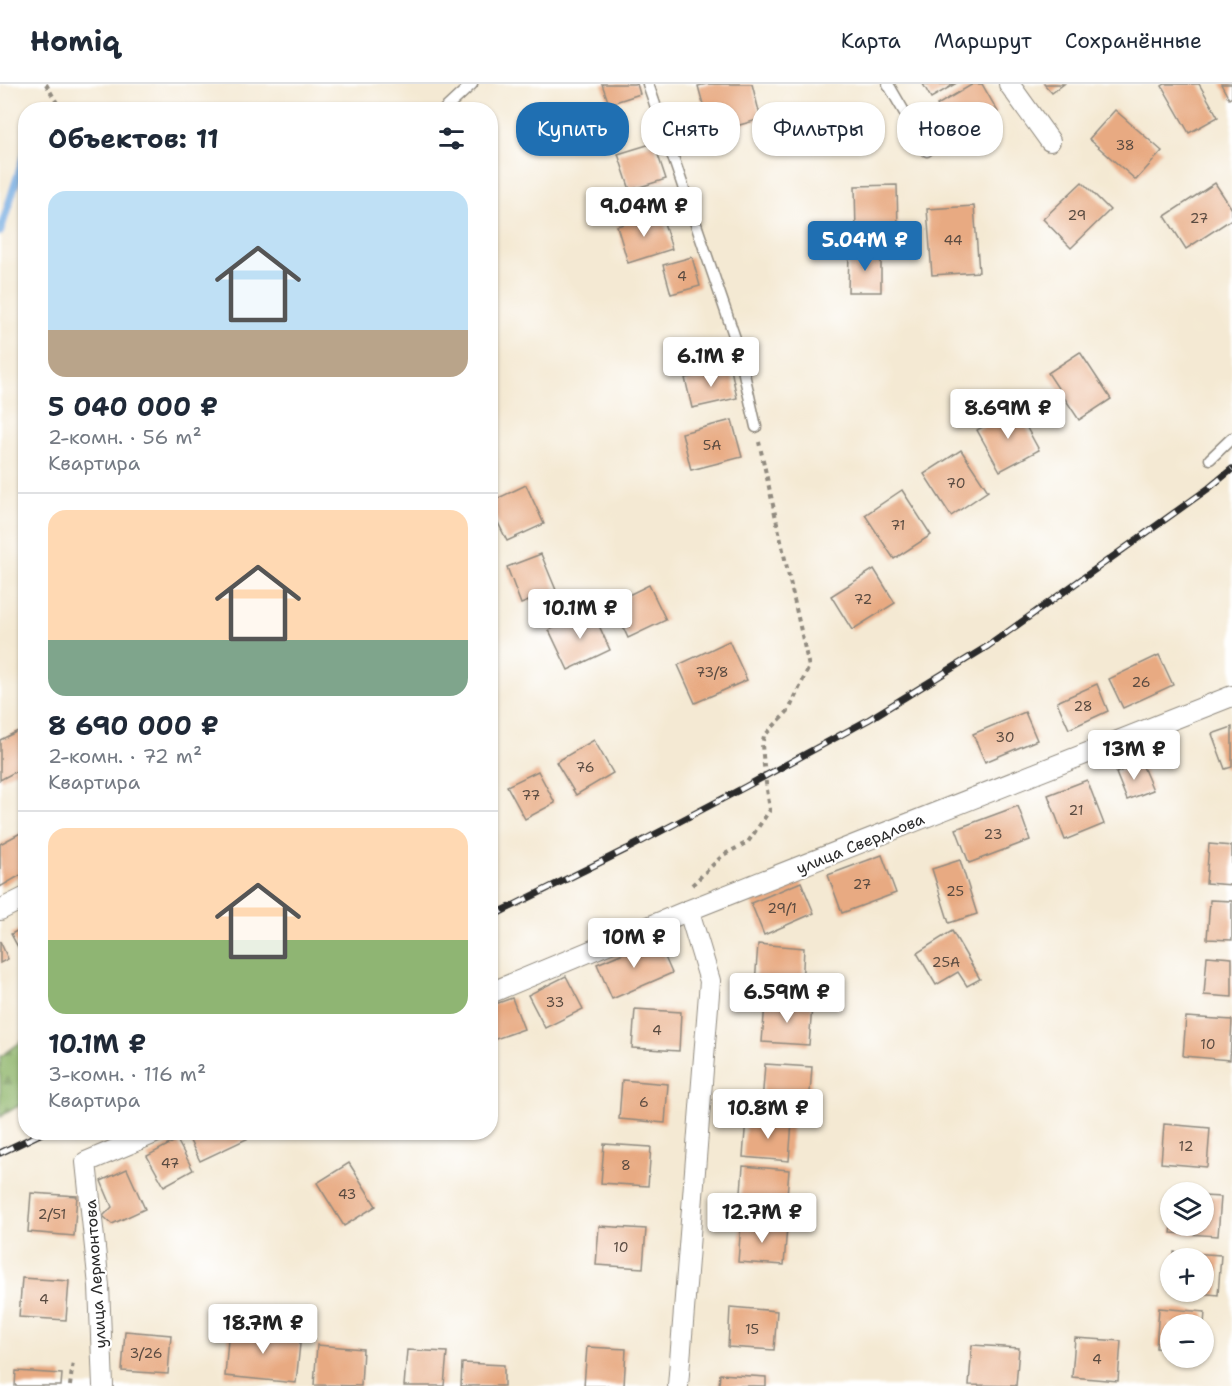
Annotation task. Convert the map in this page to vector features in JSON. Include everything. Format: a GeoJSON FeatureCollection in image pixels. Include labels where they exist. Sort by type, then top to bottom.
{"type":"FeatureCollection","features":[{"type":"Feature","properties":{"kind":"street"},"geometry":{"type":"LineString","coordinates":[[1009,84],[1050,141]]}},
{"type":"Feature","properties":{"kind":"street","name":"улица Свердлова"},"geometry":{"type":"LineString","coordinates":[[498,990],[687,911],[1232,696]]}},
{"type":"Feature","properties":{"kind":"street"},"geometry":{"type":"LineString","coordinates":[[0,910],[18,901]]}},
{"type":"Feature","properties":{"kind":"street"},"geometry":{"type":"LineString","coordinates":[[678,1386],[710,981],[687,911]]}},
{"type":"Feature","properties":{"kind":"street","name":"улица Лермонтова"},"geometry":{"type":"LineString","coordinates":[[103,1386],[99,1286],[86,1162],[138,1140]]}},
{"type":"Feature","properties":{"kind":"lane"},"geometry":{"type":"LineString","coordinates":[[453,102],[472,84]]}},
{"type":"Feature","properties":{"kind":"lane"},"geometry":{"type":"LineString","coordinates":[[648,84],[738,346],[756,427]]}},
{"type":"Feature","properties":{"kind":"lane"},"geometry":{"type":"LineString","coordinates":[[888,84],[898,102]]}},
{"type":"Feature","properties":{"kind":"lane"},"geometry":{"type":"LineString","coordinates":[[1210,459],[1232,438]]}},
{"type":"Feature","properties":{"kind":"path"},"geometry":{"type":"LineString","coordinates":[[46,84],[56,102]]}},
{"type":"Feature","properties":{"kind":"path"},"geometry":{"type":"LineString","coordinates":[[687,911],[689,887],[723,855],[748,842],[770,810],[762,745],[764,736],[789,710],[809,667],[756,427]]}},
{"type":"Feature","properties":{"kind":"path"},"geometry":{"type":"LineString","coordinates":[[70,1386],[73,1360]]}},
{"type":"Feature","properties":{"kind":"green space"},"geometry":{"type":"Polygon","coordinates":[[[18,1044],[18,1106],[0,1117],[0,1057],[18,1044]]]}},
{"type":"Feature","properties":{"kind":"building"},"geometry":{"type":"Polygon","coordinates":[[[602,84],[637,84],[640,94],[608,102],[602,84]]]}},
{"type":"Feature","properties":{"kind":"building"},"geometry":{"type":"Polygon","coordinates":[[[752,84],[757,102],[752,102],[752,122],[740,125],[740,102],[702,102],[698,86],[752,84]]]}},
{"type":"Feature","properties":{"kind":"building"},"geometry":{"type":"Polygon","coordinates":[[[923,84],[955,84],[931,98],[923,84]]]}},
{"type":"Feature","properties":{"kind":"building"},"geometry":{"type":"Polygon","coordinates":[[[973,84],[982,84],[992,102],[942,102],[973,84]]]}},
{"type":"Feature","properties":{"kind":"building"},"geometry":{"type":"Polygon","coordinates":[[[1044,84],[1064,84],[1052,93],[1044,84]]]}},
{"type":"Feature","properties":{"kind":"building"},"geometry":{"type":"Polygon","coordinates":[[[1165,84],[1199,84],[1218,117],[1189,133],[1162,86],[1165,84]]]}},
{"type":"Feature","properties":{"kind":"building"},"geometry":{"type":"Polygon","coordinates":[[[1221,84],[1232,84],[1232,97],[1229,99],[1221,84]]]}},
{"type":"Feature","properties":{"kind":"building"},"geometry":{"type":"Polygon","coordinates":[[[1115,110],[1162,151],[1136,180],[1089,139],[1115,110]]]}},
{"type":"Feature","properties":{"kind":"building"},"geometry":{"type":"Polygon","coordinates":[[[641,147],[641,156],[658,156],[666,179],[630,190],[619,156],[629,156],[629,151],[641,147]]]}},
{"type":"Feature","properties":{"kind":"building"},"geometry":{"type":"Polygon","coordinates":[[[1082,182],[1110,210],[1071,248],[1043,219],[1082,182]]]}},
{"type":"Feature","properties":{"kind":"building"},"geometry":{"type":"Polygon","coordinates":[[[1215,183],[1232,209],[1232,219],[1186,249],[1165,216],[1215,183]]]}},
{"type":"Feature","properties":{"kind":"building"},"geometry":{"type":"Polygon","coordinates":[[[897,185],[898,230],[856,232],[855,186],[897,185]]]}},
{"type":"Feature","properties":{"kind":"building"},"geometry":{"type":"Polygon","coordinates":[[[974,206],[979,272],[932,275],[927,209],[974,206]]]}},
{"type":"Feature","properties":{"kind":"building"},"geometry":{"type":"Polygon","coordinates":[[[661,213],[672,249],[628,263],[617,226],[661,213]]]}},
{"type":"Feature","properties":{"kind":"building"},"geometry":{"type":"Polygon","coordinates":[[[849,252],[881,252],[881,292],[848,292],[849,252]]]}},
{"type":"Feature","properties":{"kind":"building"},"geometry":{"type":"Polygon","coordinates":[[[692,257],[700,286],[671,294],[663,265],[692,257]]]}},
{"type":"Feature","properties":{"kind":"building"},"geometry":{"type":"Polygon","coordinates":[[[1080,352],[1111,399],[1079,420],[1048,373],[1080,352]]]}},
{"type":"Feature","properties":{"kind":"building"},"geometry":{"type":"Polygon","coordinates":[[[731,369],[737,398],[692,408],[685,378],[731,369]]]}},
{"type":"Feature","properties":{"kind":"building"},"geometry":{"type":"Polygon","coordinates":[[[1016,408],[1039,450],[1000,471],[977,430],[1016,408]]]}},
{"type":"Feature","properties":{"kind":"building"},"geometry":{"type":"Polygon","coordinates":[[[732,420],[742,457],[691,470],[682,433],[732,420]]]}},
{"type":"Feature","properties":{"kind":"building"},"geometry":{"type":"Polygon","coordinates":[[[961,450],[988,491],[951,516],[924,474],[961,450]]]}},
{"type":"Feature","properties":{"kind":"building"},"geometry":{"type":"Polygon","coordinates":[[[526,485],[544,524],[507,541],[498,522],[498,498],[526,485]]]}},
{"type":"Feature","properties":{"kind":"building"},"geometry":{"type":"Polygon","coordinates":[[[902,490],[931,535],[894,559],[865,515],[902,490]]]}},
{"type":"Feature","properties":{"kind":"building"},"geometry":{"type":"Polygon","coordinates":[[[541,554],[556,590],[521,604],[507,567],[541,554]]]}},
{"type":"Feature","properties":{"kind":"building"},"geometry":{"type":"Polygon","coordinates":[[[874,569],[895,603],[852,630],[831,596],[874,569]]]}},
{"type":"Feature","properties":{"kind":"building"},"geometry":{"type":"Polygon","coordinates":[[[649,585],[666,620],[628,638],[612,603],[649,585]]]}},
{"type":"Feature","properties":{"kind":"building"},"geometry":{"type":"Polygon","coordinates":[[[592,610],[610,650],[568,670],[549,630],[592,610]]]}},
{"type":"Feature","properties":{"kind":"building"},"geometry":{"type":"Polygon","coordinates":[[[729,641],[747,680],[695,703],[678,665],[729,641]]]}},
{"type":"Feature","properties":{"kind":"building"},"geometry":{"type":"Polygon","coordinates":[[[1159,655],[1173,685],[1123,708],[1109,679],[1159,655]]]}},
{"type":"Feature","properties":{"kind":"building"},"geometry":{"type":"Polygon","coordinates":[[[1097,684],[1108,711],[1069,729],[1057,702],[1097,684]]]}},
{"type":"Feature","properties":{"kind":"building"},"geometry":{"type":"Polygon","coordinates":[[[1025,712],[1037,740],[985,762],[973,734],[1025,712]]]}},
{"type":"Feature","properties":{"kind":"building"},"geometry":{"type":"Polygon","coordinates":[[[1232,727],[1232,767],[1225,769],[1212,734],[1232,727]]]}},
{"type":"Feature","properties":{"kind":"building"},"geometry":{"type":"Polygon","coordinates":[[[18,731],[18,770],[0,780],[0,740],[18,731]]]}},
{"type":"Feature","properties":{"kind":"building"},"geometry":{"type":"Polygon","coordinates":[[[594,740],[613,773],[576,795],[556,762],[594,740]]]}},
{"type":"Feature","properties":{"kind":"building"},"geometry":{"type":"Polygon","coordinates":[[[1141,762],[1153,790],[1127,800],[1116,773],[1141,762]]]}},
{"type":"Feature","properties":{"kind":"building"},"geometry":{"type":"Polygon","coordinates":[[[538,771],[555,803],[525,819],[507,786],[538,771]]]}},
{"type":"Feature","properties":{"kind":"building"},"geometry":{"type":"Polygon","coordinates":[[[1087,780],[1104,824],[1065,840],[1048,795],[1087,780]]]}},
{"type":"Feature","properties":{"kind":"building"},"geometry":{"type":"Polygon","coordinates":[[[1018,806],[1030,840],[969,863],[956,829],[1018,806]]]}},
{"type":"Feature","properties":{"kind":"building"},"geometry":{"type":"Polygon","coordinates":[[[18,834],[18,877],[0,887],[0,844],[18,834]]]}},
{"type":"Feature","properties":{"kind":"building"},"geometry":{"type":"Polygon","coordinates":[[[1209,844],[1232,846],[1232,885],[1206,883],[1209,844]]]}},
{"type":"Feature","properties":{"kind":"building"},"geometry":{"type":"Polygon","coordinates":[[[882,855],[896,893],[842,913],[828,875],[882,855]]]}},
{"type":"Feature","properties":{"kind":"building"},"geometry":{"type":"Polygon","coordinates":[[[960,860],[977,914],[949,923],[932,869],[960,860]]]}},
{"type":"Feature","properties":{"kind":"building"},"geometry":{"type":"Polygon","coordinates":[[[801,882],[814,913],[764,935],[751,903],[801,882]]]}},
{"type":"Feature","properties":{"kind":"building"},"geometry":{"type":"Polygon","coordinates":[[[1210,900],[1232,901],[1232,940],[1207,939],[1210,900]]]}},
{"type":"Feature","properties":{"kind":"building"},"geometry":{"type":"Polygon","coordinates":[[[18,930],[18,947],[11,934],[18,930]]]}},
{"type":"Feature","properties":{"kind":"building"},"geometry":{"type":"Polygon","coordinates":[[[952,931],[980,979],[967,986],[958,972],[936,985],[917,953],[952,931]]]}},
{"type":"Feature","properties":{"kind":"building"},"geometry":{"type":"Polygon","coordinates":[[[657,939],[672,973],[612,999],[597,964],[657,939]]]}},
{"type":"Feature","properties":{"kind":"building"},"geometry":{"type":"Polygon","coordinates":[[[0,941],[8,959],[0,963],[0,941]]]}},
{"type":"Feature","properties":{"kind":"building"},"geometry":{"type":"Polygon","coordinates":[[[758,944],[804,948],[802,987],[755,983],[758,944]]]}},
{"type":"Feature","properties":{"kind":"building"},"geometry":{"type":"Polygon","coordinates":[[[1207,956],[1232,958],[1232,997],[1204,995],[1207,956]]]}},
{"type":"Feature","properties":{"kind":"building"},"geometry":{"type":"Polygon","coordinates":[[[566,976],[583,1009],[545,1028],[528,995],[566,976]]]}},
{"type":"Feature","properties":{"kind":"building"},"geometry":{"type":"Polygon","coordinates":[[[512,998],[524,1029],[498,1038],[498,1003],[512,998]]]}},
{"type":"Feature","properties":{"kind":"building"},"geometry":{"type":"Polygon","coordinates":[[[765,1003],[812,1006],[809,1045],[762,1042],[765,1003]]]}},
{"type":"Feature","properties":{"kind":"building"},"geometry":{"type":"Polygon","coordinates":[[[635,1009],[681,1012],[679,1051],[632,1048],[635,1009]]]}},
{"type":"Feature","properties":{"kind":"building"},"geometry":{"type":"Polygon","coordinates":[[[1186,1017],[1232,1020],[1230,1060],[1183,1056],[1186,1017]]]}},
{"type":"Feature","properties":{"kind":"building"},"geometry":{"type":"Polygon","coordinates":[[[765,1064],[812,1067],[809,1106],[762,1103],[765,1064]]]}},
{"type":"Feature","properties":{"kind":"building"},"geometry":{"type":"Polygon","coordinates":[[[622,1080],[668,1084],[665,1123],[619,1119],[622,1080]]]}},
{"type":"Feature","properties":{"kind":"building"},"geometry":{"type":"Polygon","coordinates":[[[746,1118],[792,1122],[789,1161],[743,1157],[746,1118]]]}},
{"type":"Feature","properties":{"kind":"building"},"geometry":{"type":"Polygon","coordinates":[[[1164,1124],[1210,1128],[1207,1167],[1161,1163],[1164,1124]]]}},
{"type":"Feature","properties":{"kind":"building"},"geometry":{"type":"Polygon","coordinates":[[[177,1140],[193,1170],[164,1186],[147,1156],[177,1140]]]}},
{"type":"Feature","properties":{"kind":"building"},"geometry":{"type":"Polygon","coordinates":[[[190,1140],[245,1140],[200,1161],[190,1140]]]}},
{"type":"Feature","properties":{"kind":"building"},"geometry":{"type":"Polygon","coordinates":[[[604,1144],[651,1147],[648,1186],[601,1183],[604,1144]]]}},
{"type":"Feature","properties":{"kind":"building"},"geometry":{"type":"Polygon","coordinates":[[[349,1163],[376,1206],[344,1226],[317,1183],[349,1163]]]}},
{"type":"Feature","properties":{"kind":"building"},"geometry":{"type":"Polygon","coordinates":[[[743,1166],[789,1170],[786,1209],[740,1205],[743,1166]]]}},
{"type":"Feature","properties":{"kind":"building"},"geometry":{"type":"Polygon","coordinates":[[[127,1169],[145,1209],[112,1224],[103,1216],[112,1207],[101,1181],[127,1169]]]}},
{"type":"Feature","properties":{"kind":"building"},"geometry":{"type":"Polygon","coordinates":[[[31,1193],[77,1196],[74,1236],[28,1232],[31,1193]]]}},
{"type":"Feature","properties":{"kind":"building"},"geometry":{"type":"Polygon","coordinates":[[[1214,1197],[1221,1197],[1218,1236],[1214,1236],[1214,1197]]]}},
{"type":"Feature","properties":{"kind":"building"},"geometry":{"type":"Polygon","coordinates":[[[741,1223],[787,1226],[784,1265],[738,1262],[741,1223]]]}},
{"type":"Feature","properties":{"kind":"building"},"geometry":{"type":"Polygon","coordinates":[[[599,1226],[646,1229],[643,1268],[596,1265],[599,1226]]]}},
{"type":"Feature","properties":{"kind":"building"},"geometry":{"type":"Polygon","coordinates":[[[1214,1255],[1221,1255],[1218,1295],[1214,1295],[1214,1255]]]}},
{"type":"Feature","properties":{"kind":"building"},"geometry":{"type":"Polygon","coordinates":[[[22,1278],[69,1281],[66,1320],[19,1317],[22,1278]]]}},
{"type":"Feature","properties":{"kind":"building"},"geometry":{"type":"Polygon","coordinates":[[[730,1307],[777,1311],[774,1350],[728,1347],[730,1307]]]}},
{"type":"Feature","properties":{"kind":"building"},"geometry":{"type":"Polygon","coordinates":[[[1159,1308],[1205,1312],[1205,1314],[1160,1314],[1160,1348],[1156,1348],[1159,1308]]]}},
{"type":"Feature","properties":{"kind":"building"},"geometry":{"type":"Polygon","coordinates":[[[229,1327],[301,1334],[296,1383],[225,1376],[229,1327]]]}},
{"type":"Feature","properties":{"kind":"building"},"geometry":{"type":"Polygon","coordinates":[[[125,1331],[171,1335],[168,1374],[122,1371],[125,1331]]]}},
{"type":"Feature","properties":{"kind":"building"},"geometry":{"type":"Polygon","coordinates":[[[1075,1338],[1121,1341],[1118,1381],[1072,1377],[1075,1338]]]}},
{"type":"Feature","properties":{"kind":"building"},"geometry":{"type":"Polygon","coordinates":[[[317,1345],[363,1349],[361,1386],[314,1385],[317,1345]]]}},
{"type":"Feature","properties":{"kind":"building"},"geometry":{"type":"Polygon","coordinates":[[[972,1345],[1019,1348],[1016,1386],[969,1385],[972,1345]]]}},
{"type":"Feature","properties":{"kind":"building"},"geometry":{"type":"Polygon","coordinates":[[[587,1347],[626,1349],[624,1386],[584,1386],[587,1347]]]}},
{"type":"Feature","properties":{"kind":"building"},"geometry":{"type":"Polygon","coordinates":[[[407,1350],[447,1352],[444,1386],[404,1386],[407,1350]]]}},
{"type":"Feature","properties":{"kind":"building"},"geometry":{"type":"Polygon","coordinates":[[[462,1363],[504,1365],[504,1386],[461,1386],[462,1363]]]}},
{"type":"Feature","properties":{"kind":"building"},"geometry":{"type":"Polygon","coordinates":[[[16,1371],[62,1374],[61,1386],[15,1386],[16,1371]]]}},
{"type":"Feature","properties":{"kind":"building"},"geometry":{"type":"Polygon","coordinates":[[[720,1374],[766,1377],[766,1386],[719,1386],[720,1374]]]}},
{"type":"Feature","properties":{"kind":"waterway"},"geometry":{"type":"LineString","coordinates":[[0,232],[18,175]]}},
{"type":"Feature","properties":{"kind":"railway"},"geometry":{"type":"LineString","coordinates":[[498,913],[627,849],[868,720],[988,646],[1209,488],[1232,469]]}},
{"type":"Feature","properties":{"kind":"railway"},"geometry":{"type":"LineString","coordinates":[[0,1153],[27,1140]]}}]}
